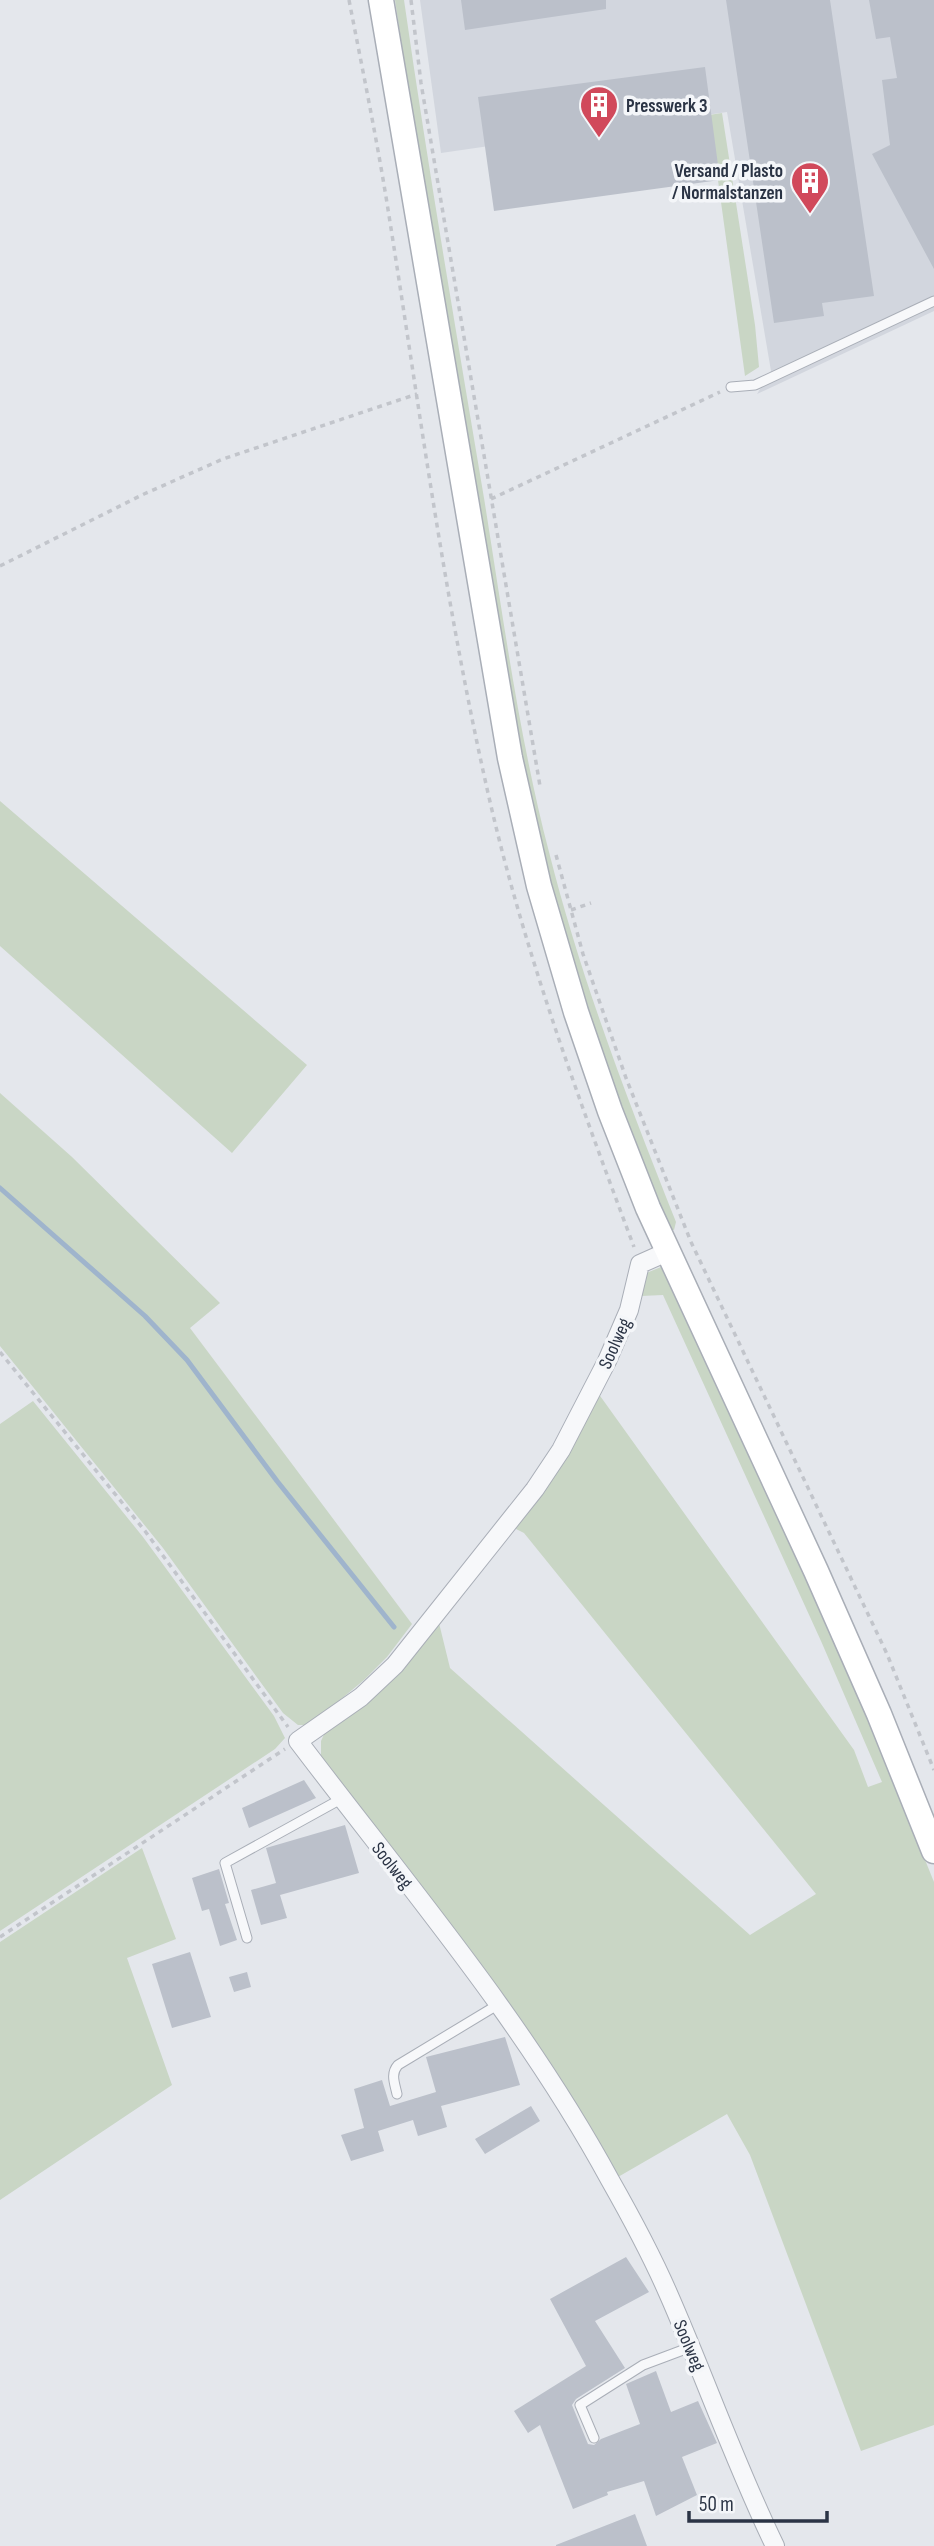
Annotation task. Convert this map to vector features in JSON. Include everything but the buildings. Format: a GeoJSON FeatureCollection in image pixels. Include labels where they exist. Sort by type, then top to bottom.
{"type":"FeatureCollection","features":[{"type":"Feature","properties":{"kind":"main road"},"geometry":{"type":"LineString","coordinates":[[381,0],[508,744],[539,886],[576,1012],[610,1111],[667,1252],[816,1571],[879,1714],[934,1851]]}},
{"type":"Feature","properties":{"kind":"street","name":"Soolweg"},"geometry":{"type":"LineString","coordinates":[[667,1252],[640,1264],[629,1310],[607,1361],[561,1450],[535,1489],[395,1665],[361,1697],[298,1741],[455,1943],[551,2078],[610,2178],[649,2253],[775,2546]]}},
{"type":"Feature","properties":{"kind":"lane"},"geometry":{"type":"LineString","coordinates":[[731,387],[755,385],[934,300]]}},
{"type":"Feature","properties":{"kind":"lane"},"geometry":{"type":"LineString","coordinates":[[247,1938],[225,1863],[341,1799]]}},
{"type":"Feature","properties":{"kind":"lane"},"geometry":{"type":"LineString","coordinates":[[397,2094],[393,2076],[398,2066],[499,2004]]}},
{"type":"Feature","properties":{"kind":"lane"},"geometry":{"type":"LineString","coordinates":[[594,2438],[580,2405],[643,2365],[691,2347]]}},
{"type":"Feature","properties":{"kind":"path"},"geometry":{"type":"LineString","coordinates":[[411,0],[421,83],[542,798]]}},
{"type":"Feature","properties":{"kind":"path"},"geometry":{"type":"LineString","coordinates":[[491,499],[731,387]]}},
{"type":"Feature","properties":{"kind":"path"},"geometry":{"type":"LineString","coordinates":[[0,566],[223,459],[416,394]]}},
{"type":"Feature","properties":{"kind":"path"},"geometry":{"type":"LineString","coordinates":[[554,849],[583,954],[626,1078],[691,1242],[887,1654],[934,1770]]}},
{"type":"Feature","properties":{"kind":"path"},"geometry":{"type":"LineString","coordinates":[[571,910],[591,903]]}},
{"type":"Feature","properties":{"kind":"path"},"geometry":{"type":"LineString","coordinates":[[0,1352],[145,1531],[298,1741],[0,1937]]}},
{"type":"Feature","properties":{"kind":"shaded area"},"geometry":{"type":"Polygon","coordinates":[[[420,0],[934,0],[934,311],[757,394],[771,371],[727,112],[441,153],[420,0]]]}},
{"type":"Feature","properties":{"kind":"green space"},"geometry":{"type":"Polygon","coordinates":[[[395,0],[404,0],[512,676],[538,809],[591,993],[676,1222],[674,1230],[669,1229],[611,1084],[554,903],[514,725],[418,155],[395,0]]]}},
{"type":"Feature","properties":{"kind":"green space"},"geometry":{"type":"Polygon","coordinates":[[[722,113],[759,367],[745,376],[709,115],[722,113]]]}},
{"type":"Feature","properties":{"kind":"green space"},"geometry":{"type":"Polygon","coordinates":[[[0,801],[307,1065],[232,1153],[0,946],[0,801]]]}},
{"type":"Feature","properties":{"kind":"green space"},"geometry":{"type":"Polygon","coordinates":[[[0,1093],[72,1157],[220,1303],[190,1328],[412,1624],[387,1657],[364,1680],[310,1725],[298,1725],[283,1713],[163,1548],[0,1346],[0,1093]]]}},
{"type":"Feature","properties":{"kind":"green space"},"geometry":{"type":"Polygon","coordinates":[[[661,1267],[818,1603],[934,1882],[934,2425],[861,2451],[750,2155],[727,2114],[618,2177],[564,2085],[522,2021],[470,1949],[341,1787],[321,1757],[321,1741],[326,1730],[439,1623],[450,1668],[750,1935],[816,1894],[524,1533],[516,1529],[516,1524],[598,1393],[854,1750],[868,1787],[882,1782],[821,1641],[663,1295],[641,1296],[644,1274],[661,1267]]]}},
{"type":"Feature","properties":{"kind":"green space"},"geometry":{"type":"Polygon","coordinates":[[[33,1401],[143,1537],[274,1716],[285,1738],[275,1749],[0,1931],[0,1424],[33,1401]]]}},
{"type":"Feature","properties":{"kind":"green space"},"geometry":{"type":"Polygon","coordinates":[[[142,1848],[176,1939],[127,1958],[172,2085],[0,2200],[0,1942],[142,1848]]]}},
{"type":"Feature","properties":{"kind":"waterway"},"geometry":{"type":"LineString","coordinates":[[0,1188],[145,1316],[187,1360],[277,1481],[394,1627]]}},
{"type":"Feature","properties":{"kind":"place","name":"Presswerk 3"},"geometry":{"type":"Point","coordinates":[599,139]}},
{"type":"Feature","properties":{"kind":"place","name":"Versand / Plasto / Normalstanzen"},"geometry":{"type":"Point","coordinates":[810,215]}}]}
